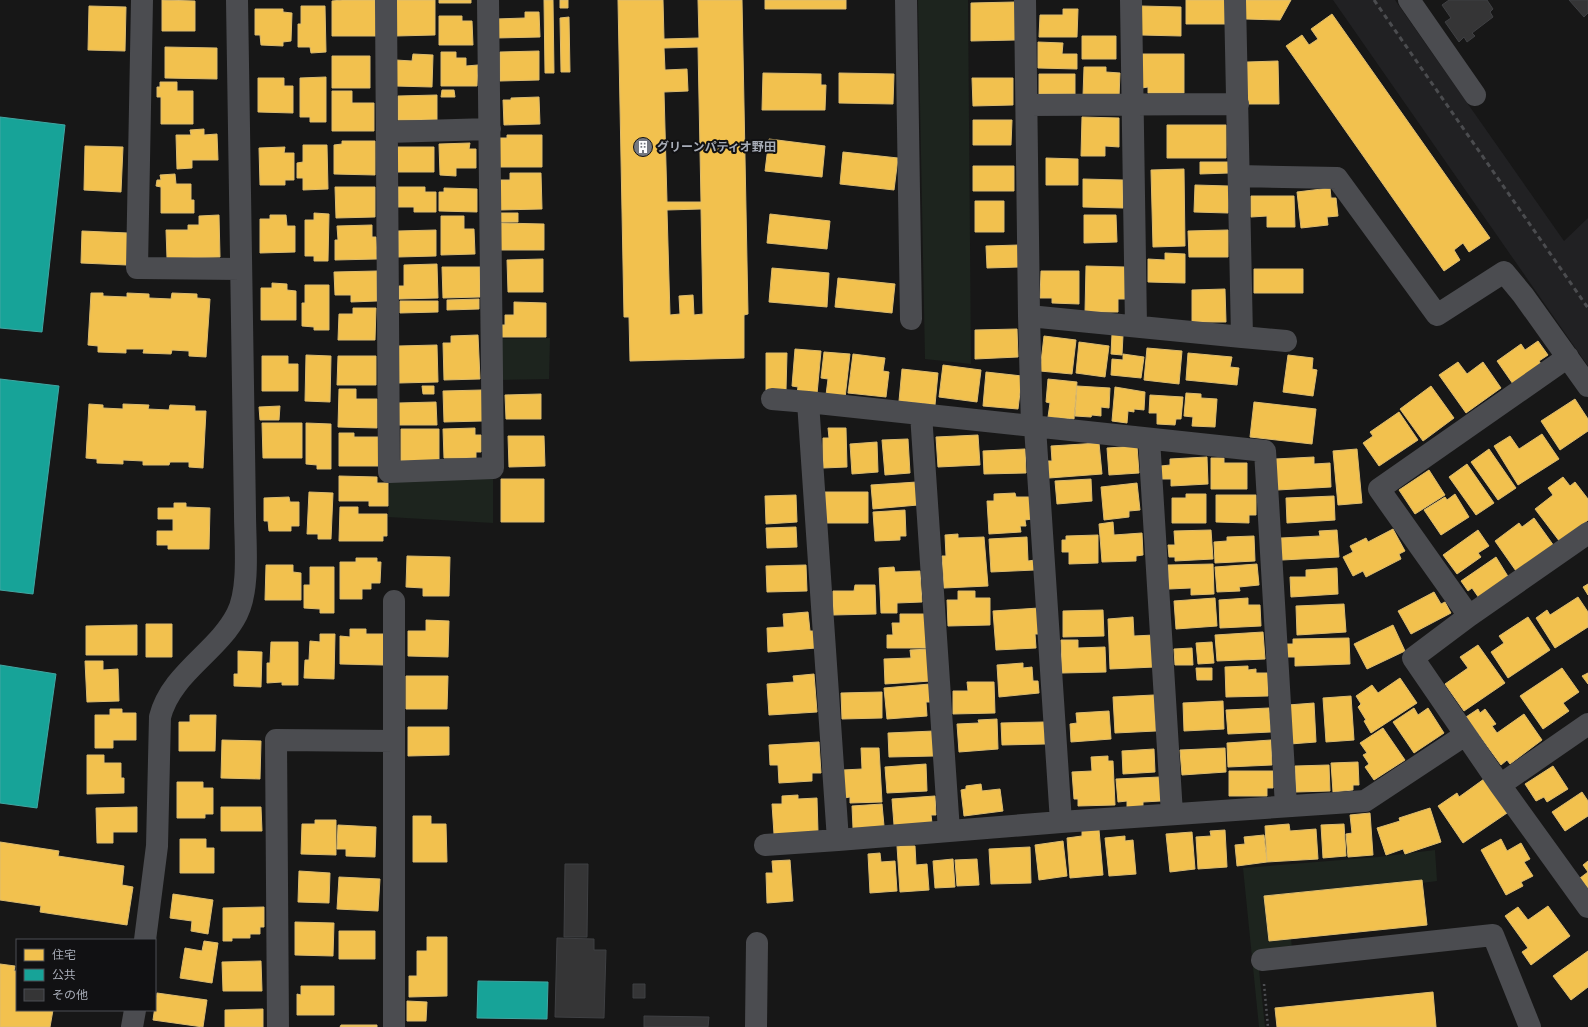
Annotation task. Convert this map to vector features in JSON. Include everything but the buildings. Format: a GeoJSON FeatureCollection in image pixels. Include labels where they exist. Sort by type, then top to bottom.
{"type":"FeatureCollection","features":[{"type":"Feature","properties":{"kind":"street"},"geometry":{"type":"LineString","coordinates":[[142,0],[137,268],[241,269]]}},
{"type":"Feature","properties":{"kind":"street"},"geometry":{"type":"LineString","coordinates":[[145,939],[156,863],[160,717],[163,704],[171,690],[226,630],[238,613],[244,593],[245,514],[237,0]]}},
{"type":"Feature","properties":{"kind":"street"},"geometry":{"type":"LineString","coordinates":[[386,0],[389,472],[493,468],[488,0]]}},
{"type":"Feature","properties":{"kind":"street"},"geometry":{"type":"LineString","coordinates":[[906,0],[911,319]]}},
{"type":"Feature","properties":{"kind":"street"},"geometry":{"type":"LineString","coordinates":[[1025,0],[1029,316],[1034,427],[1061,822]]}},
{"type":"Feature","properties":{"kind":"street"},"geometry":{"type":"LineString","coordinates":[[1131,0],[1136,326]]}},
{"type":"Feature","properties":{"kind":"street"},"geometry":{"type":"LineString","coordinates":[[1236,0],[1242,337]]}},
{"type":"Feature","properties":{"kind":"street"},"geometry":{"type":"LineString","coordinates":[[1409,0],[1475,95]]}},
{"type":"Feature","properties":{"kind":"street"},"geometry":{"type":"LineString","coordinates":[[1027,105],[1238,104]]}},
{"type":"Feature","properties":{"kind":"street"},"geometry":{"type":"LineString","coordinates":[[387,132],[490,129]]}},
{"type":"Feature","properties":{"kind":"street"},"geometry":{"type":"LineString","coordinates":[[1239,176],[1337,178],[1437,315],[1504,272],[1588,386]]}},
{"type":"Feature","properties":{"kind":"street"},"geometry":{"type":"LineString","coordinates":[[1029,316],[1286,341]]}},
{"type":"Feature","properties":{"kind":"street"},"geometry":{"type":"LineString","coordinates":[[1469,616],[1379,489],[1568,357]]}},
{"type":"Feature","properties":{"kind":"street"},"geometry":{"type":"LineString","coordinates":[[772,399],[1265,451],[1286,806]]}},
{"type":"Feature","properties":{"kind":"street"},"geometry":{"type":"LineString","coordinates":[[808,402],[838,840]]}},
{"type":"Feature","properties":{"kind":"street"},"geometry":{"type":"LineString","coordinates":[[921,414],[949,831]]}},
{"type":"Feature","properties":{"kind":"street"},"geometry":{"type":"LineString","coordinates":[[1149,439],[1172,814]]}},
{"type":"Feature","properties":{"kind":"street"},"geometry":{"type":"LineString","coordinates":[[1588,533],[1469,616],[1413,658],[1465,735],[1588,908]]}},
{"type":"Feature","properties":{"kind":"street"},"geometry":{"type":"LineString","coordinates":[[394,601],[394,1027]]}},
{"type":"Feature","properties":{"kind":"street"},"geometry":{"type":"LineString","coordinates":[[1500,785],[1588,724]]}},
{"type":"Feature","properties":{"kind":"street"},"geometry":{"type":"LineString","coordinates":[[765,845],[1061,822],[1365,801],[1465,735]]}},
{"type":"Feature","properties":{"kind":"street"},"geometry":{"type":"LineString","coordinates":[[278,1027],[276,740],[394,741]]}},
{"type":"Feature","properties":{"kind":"street"},"geometry":{"type":"LineString","coordinates":[[1262,960],[1494,935],[1530,1027]]}},
{"type":"Feature","properties":{"kind":"street"},"geometry":{"type":"LineString","coordinates":[[756,1027],[757,943]]}},
{"type":"Feature","properties":{"kind":"street"},"geometry":{"type":"LineString","coordinates":[[132,1027],[135,1011]]}},
{"type":"Feature","properties":{"kind":"path"},"geometry":{"type":"LineString","coordinates":[[1262,960],[1268,1027]]}},
{"type":"Feature","properties":{"kind":"shaded area"},"geometry":{"type":"Polygon","coordinates":[[[918,0],[968,0],[971,364],[925,359],[918,0]]]}},
{"type":"Feature","properties":{"kind":"shaded area"},"geometry":{"type":"Polygon","coordinates":[[[1333,0],[1395,0],[1564,241],[1588,218],[1588,366],[1333,0]]]}},
{"type":"Feature","properties":{"kind":"shaded area"},"geometry":{"type":"Polygon","coordinates":[[[550,338],[549,379],[498,380],[498,339],[550,338]]]}},
{"type":"Feature","properties":{"kind":"shaded area"},"geometry":{"type":"Polygon","coordinates":[[[493,476],[493,523],[388,517],[390,479],[493,476]]]}},
{"type":"Feature","properties":{"kind":"shaded area"},"geometry":{"type":"Polygon","coordinates":[[[1435,850],[1437,881],[1422,883],[1422,880],[1264,896],[1269,941],[1291,939],[1292,948],[1257,951],[1265,1027],[1259,1027],[1243,868],[1378,857],[1435,850]]]}},
{"type":"Feature","properties":{"kind":"railway"},"geometry":{"type":"LineString","coordinates":[[1374,0],[1588,308]]}},
{"type":"Feature","properties":{"kind":"place","name":"グリーンパティオ野田"},"geometry":{"type":"Point","coordinates":[643,147]}}]}
